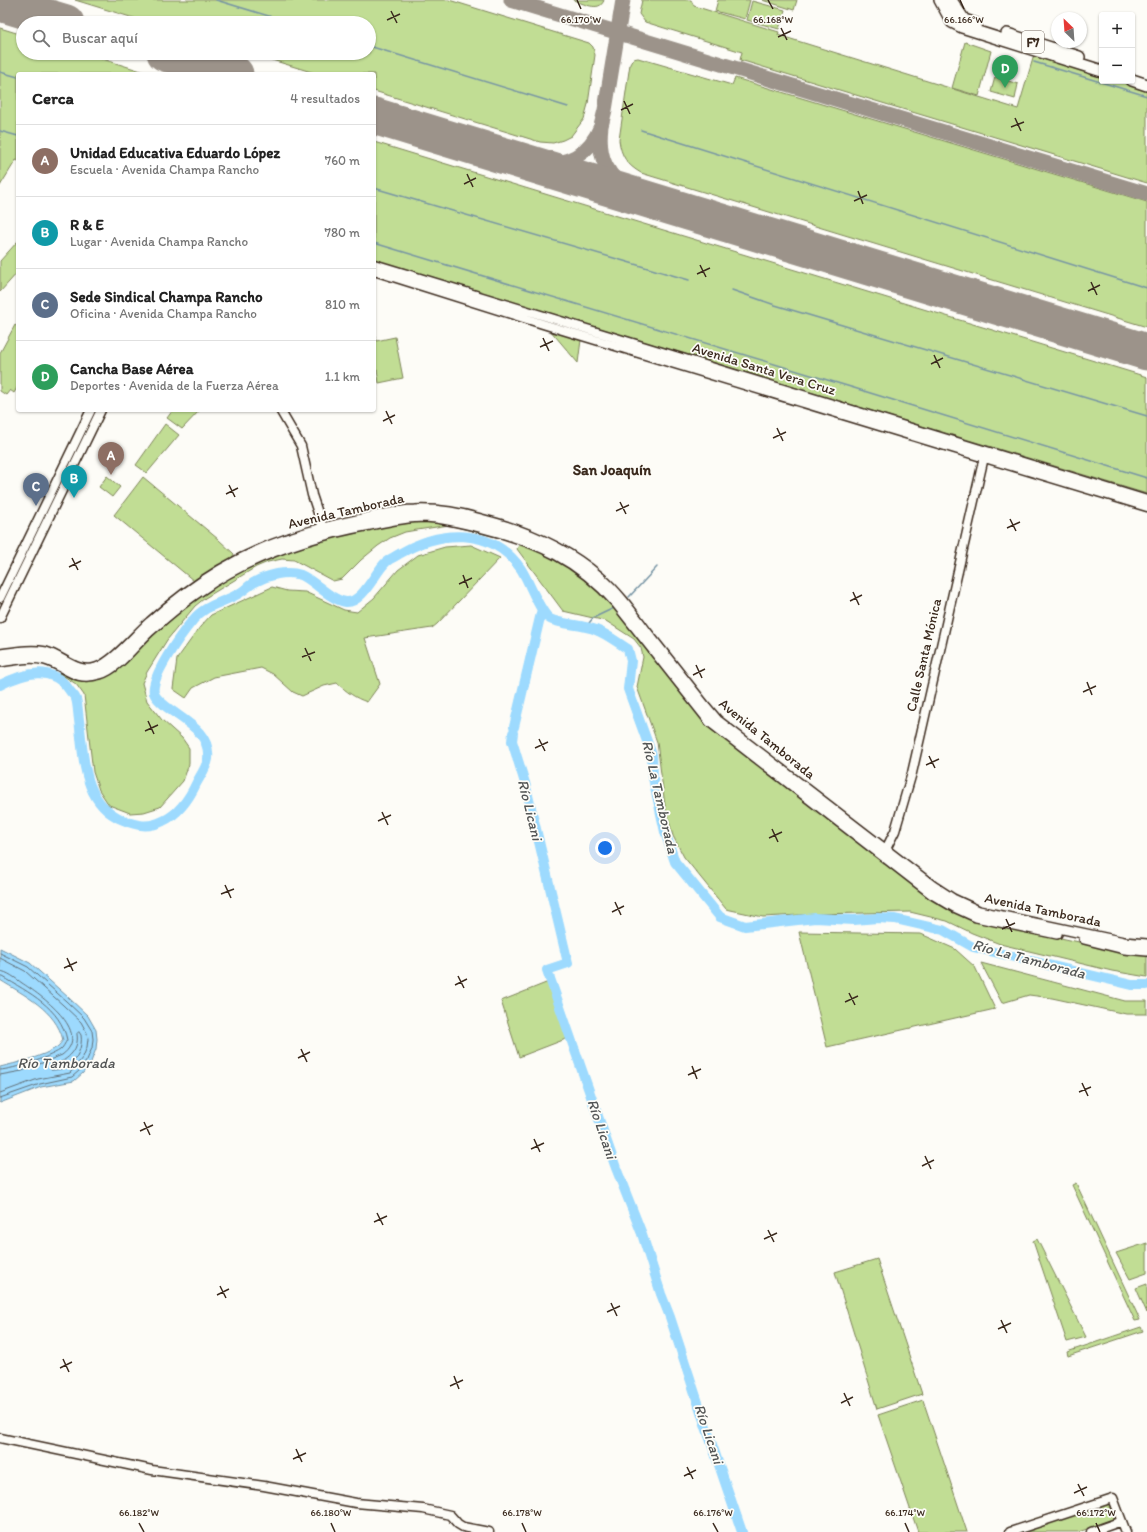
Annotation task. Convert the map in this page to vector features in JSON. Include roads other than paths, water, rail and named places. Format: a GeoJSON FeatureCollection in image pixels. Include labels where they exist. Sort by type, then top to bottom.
{"type":"FeatureCollection","features":[{"type":"Feature","properties":{"kind":"highway","name":"F7"},"geometry":{"type":"LineString","coordinates":[[940,0],[952,22],[1099,63]]}},
{"type":"Feature","properties":{"kind":"highway"},"geometry":{"type":"LineString","coordinates":[[951,0],[963,24]]}},
{"type":"Feature","properties":{"kind":"highway","name":"F7"},"geometry":{"type":"LineString","coordinates":[[963,24],[1099,71]]}},
{"type":"Feature","properties":{"kind":"highway"},"geometry":{"type":"LineString","coordinates":[[1135,75],[1147,79]]}},
{"type":"Feature","properties":{"kind":"highway"},"geometry":{"type":"LineString","coordinates":[[1135,81],[1147,85]]}},
{"type":"Feature","properties":{"kind":"main road","name":"Avenida Santa Vera Cruz"},"geometry":{"type":"LineString","coordinates":[[376,265],[1147,500]]}},
{"type":"Feature","properties":{"kind":"main road","name":"Avenida Santa Vera Cruz"},"geometry":{"type":"LineString","coordinates":[[376,272],[1147,507]]}},
{"type":"Feature","properties":{"kind":"main road"},"geometry":{"type":"LineString","coordinates":[[0,598],[90,412]]}},
{"type":"Feature","properties":{"kind":"main road"},"geometry":{"type":"LineString","coordinates":[[0,618],[100,412]]}},
{"type":"Feature","properties":{"kind":"main road"},"geometry":{"type":"LineString","coordinates":[[281,412],[301,446],[312,495],[324,531]]}},
{"type":"Feature","properties":{"kind":"main road","name":"Calle Santa Mónica"},"geometry":{"type":"LineString","coordinates":[[884,853],[894,831],[912,773],[984,457]]}},
{"type":"Feature","properties":{"kind":"main road","name":"Avenida Tamborada"},"geometry":{"type":"LineString","coordinates":[[0,662],[38,659],[51,663],[79,676],[89,677],[101,674],[114,667],[149,632],[183,603],[218,579],[281,548],[324,531],[401,511],[431,510],[455,513],[506,525],[532,535],[567,552],[602,578],[616,593],[717,720],[884,853],[932,894],[966,913],[990,921],[1062,934],[1124,949],[1147,951]]}},
{"type":"Feature","properties":{"kind":"main road","name":"Avenida Tamborada"},"geometry":{"type":"LineString","coordinates":[[0,654],[37,651],[54,655],[70,665],[80,669],[96,668],[110,661],[149,622],[186,592],[220,570],[263,548],[302,533],[324,531]]}},
{"type":"Feature","properties":{"kind":"main road","name":"Avenida Tamborada"},"geometry":{"type":"LineString","coordinates":[[884,853],[953,899],[990,914],[1107,938],[1147,944]]}},
{"type":"Feature","properties":{"kind":"main road"},"geometry":{"type":"LineString","coordinates":[[0,1438],[152,1470],[264,1486],[356,1502],[423,1509],[450,1515],[463,1527],[489,1532]]}},
{"type":"Feature","properties":{"kind":"main road"},"geometry":{"type":"LineString","coordinates":[[1010,1532],[1113,1498],[1126,1532]]}},
{"type":"Feature","properties":{"kind":"main road"},"geometry":{"type":"LineString","coordinates":[[1091,1532],[1122,1521]]}},
{"type":"Feature","properties":{"kind":"water","name":"Río Tamborada"},"geometry":{"type":"Polygon","coordinates":[[[0,948],[30,963],[69,998],[88,1016],[96,1030],[97,1039],[96,1049],[91,1062],[83,1073],[74,1081],[41,1087],[0,1103],[0,1067],[51,1051],[63,1040],[54,1020],[38,1004],[0,980],[0,948]]]}},
{"type":"Feature","properties":{"kind":"waterway"},"geometry":{"type":"LineString","coordinates":[[216,0],[269,16]]}},
{"type":"Feature","properties":{"kind":"waterway"},"geometry":{"type":"LineString","coordinates":[[376,48],[568,107]]}},
{"type":"Feature","properties":{"kind":"waterway"},"geometry":{"type":"LineString","coordinates":[[1034,62],[1147,96]]}},
{"type":"Feature","properties":{"kind":"waterway"},"geometry":{"type":"LineString","coordinates":[[0,72],[16,76]]}},
{"type":"Feature","properties":{"kind":"waterway"},"geometry":{"type":"LineString","coordinates":[[641,130],[1147,288]]}},
{"type":"Feature","properties":{"kind":"waterway"},"geometry":{"type":"LineString","coordinates":[[0,131],[16,135]]}},
{"type":"Feature","properties":{"kind":"waterway"},"geometry":{"type":"LineString","coordinates":[[376,189],[689,280]]}},
{"type":"Feature","properties":{"kind":"waterway"},"geometry":{"type":"LineString","coordinates":[[376,244],[1147,478]]}},
{"type":"Feature","properties":{"kind":"waterway"},"geometry":{"type":"LineString","coordinates":[[732,290],[775,305],[1147,416]]}},
{"type":"Feature","properties":{"kind":"waterway","name":"Río La Tamborada"},"geometry":{"type":"LineString","coordinates":[[0,685],[19,677],[37,673],[55,677],[63,682],[76,699],[84,763],[92,791],[110,812],[123,820],[138,825],[153,825],[169,818],[179,810],[191,793],[204,770],[208,759],[208,750],[201,735],[189,723],[162,703],[154,693],[154,686],[157,677],[168,655],[198,615],[208,608],[240,593],[260,579],[283,573],[301,575],[312,581],[334,598],[340,601],[352,601],[358,598],[386,562],[415,546],[431,540],[448,537],[464,536],[480,539],[495,545],[509,555],[521,569],[542,610],[550,619],[591,628],[608,636],[628,649],[631,661],[628,689],[652,755],[653,778],[665,832],[675,862],[720,917],[745,926],[815,918],[854,920],[877,918],[895,919],[943,930],[973,947],[1132,985],[1147,985]]}},
{"type":"Feature","properties":{"kind":"waterway"},"geometry":{"type":"LineString","coordinates":[[629,597],[657,567]]}},
{"type":"Feature","properties":{"kind":"waterway"},"geometry":{"type":"LineString","coordinates":[[586,627],[593,618],[614,608]]}},
{"type":"Feature","properties":{"kind":"waterway","name":"Río Licani"},"geometry":{"type":"LineString","coordinates":[[514,727],[542,609]]}},
{"type":"Feature","properties":{"kind":"waterway","name":"Río Licani"},"geometry":{"type":"LineString","coordinates":[[513,733],[512,741],[525,783],[568,963],[547,970],[616,1168],[642,1234],[742,1532]]}},
{"type":"Feature","properties":{"kind":"place","name":"Cancha Base Aérea"},"geometry":{"type":"Point","coordinates":[1005,88]}},
{"type":"Feature","properties":{"kind":"place","name":"Unidad Educativa Eduardo López"},"geometry":{"type":"Point","coordinates":[111,475]}},
{"type":"Feature","properties":{"kind":"place","name":"R & E"},"geometry":{"type":"Point","coordinates":[74,498]}},
{"type":"Feature","properties":{"kind":"place","name":"Sede Sindical Champa Rancho"},"geometry":{"type":"Point","coordinates":[36,506]}},
{"type":"Feature","properties":{"kind":"district","name":"San Joaquín"},"geometry":{"type":"Point","coordinates":[612,470]}}]}
